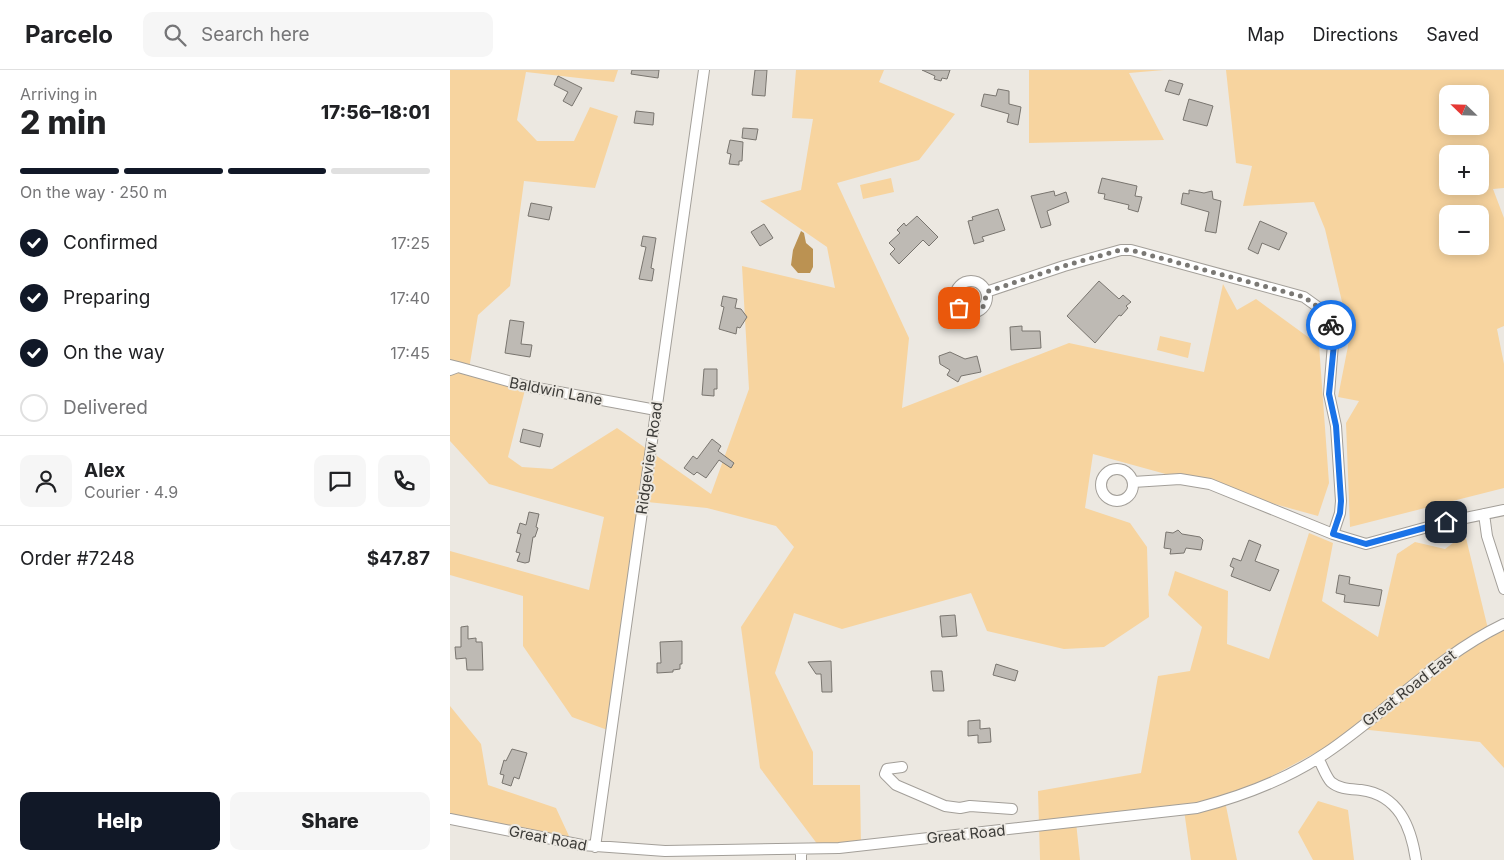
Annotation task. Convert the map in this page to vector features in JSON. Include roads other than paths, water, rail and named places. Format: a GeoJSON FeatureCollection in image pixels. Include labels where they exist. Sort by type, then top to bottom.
{"type":"FeatureCollection","features":[{"type":"Feature","properties":{"kind":"street","name":"Ridgeview Road"},"geometry":{"type":"LineString","coordinates":[[595,846],[679,260],[704,70]]}},
{"type":"Feature","properties":{"kind":"street"},"geometry":{"type":"LineString","coordinates":[[986,292],[1064,266],[1120,250],[1131,250],[1295,294],[1314,302],[1328,318],[1334,338],[1329,394],[1336,426],[1341,501],[1340,513],[1333,534]]}},
{"type":"Feature","properties":{"kind":"street","name":"Baldwin Lane"},"geometry":{"type":"LineString","coordinates":[[452,368],[526,386],[656,410]]}},
{"type":"Feature","properties":{"kind":"street"},"geometry":{"type":"LineString","coordinates":[[1133,482],[1180,479],[1210,484],[1333,534],[1366,544],[1504,510]]}},
{"type":"Feature","properties":{"kind":"street"},"geometry":{"type":"LineString","coordinates":[[1484,514],[1487,536],[1504,589]]}},
{"type":"Feature","properties":{"kind":"street","name":"Great Road East"},"geometry":{"type":"LineString","coordinates":[[1318,758],[1450,656],[1504,624]]}},
{"type":"Feature","properties":{"kind":"street"},"geometry":{"type":"LineString","coordinates":[[1318,758],[1331,782],[1342,788],[1376,794],[1395,806],[1409,827],[1416,860]]}},
{"type":"Feature","properties":{"kind":"street","name":"Great Road"},"geometry":{"type":"LineString","coordinates":[[450,819],[595,846],[707,855],[801,848],[839,848],[1197,808],[1247,794],[1275,783],[1318,758]]}},
{"type":"Feature","properties":{"kind":"street"},"geometry":{"type":"LineString","coordinates":[[902,767],[887,769],[885,774],[896,785],[921,797],[945,806],[960,808],[970,806],[1012,809]]}},
{"type":"Feature","properties":{"kind":"street"},"geometry":{"type":"LineString","coordinates":[[801,848],[801,860]]}}]}
